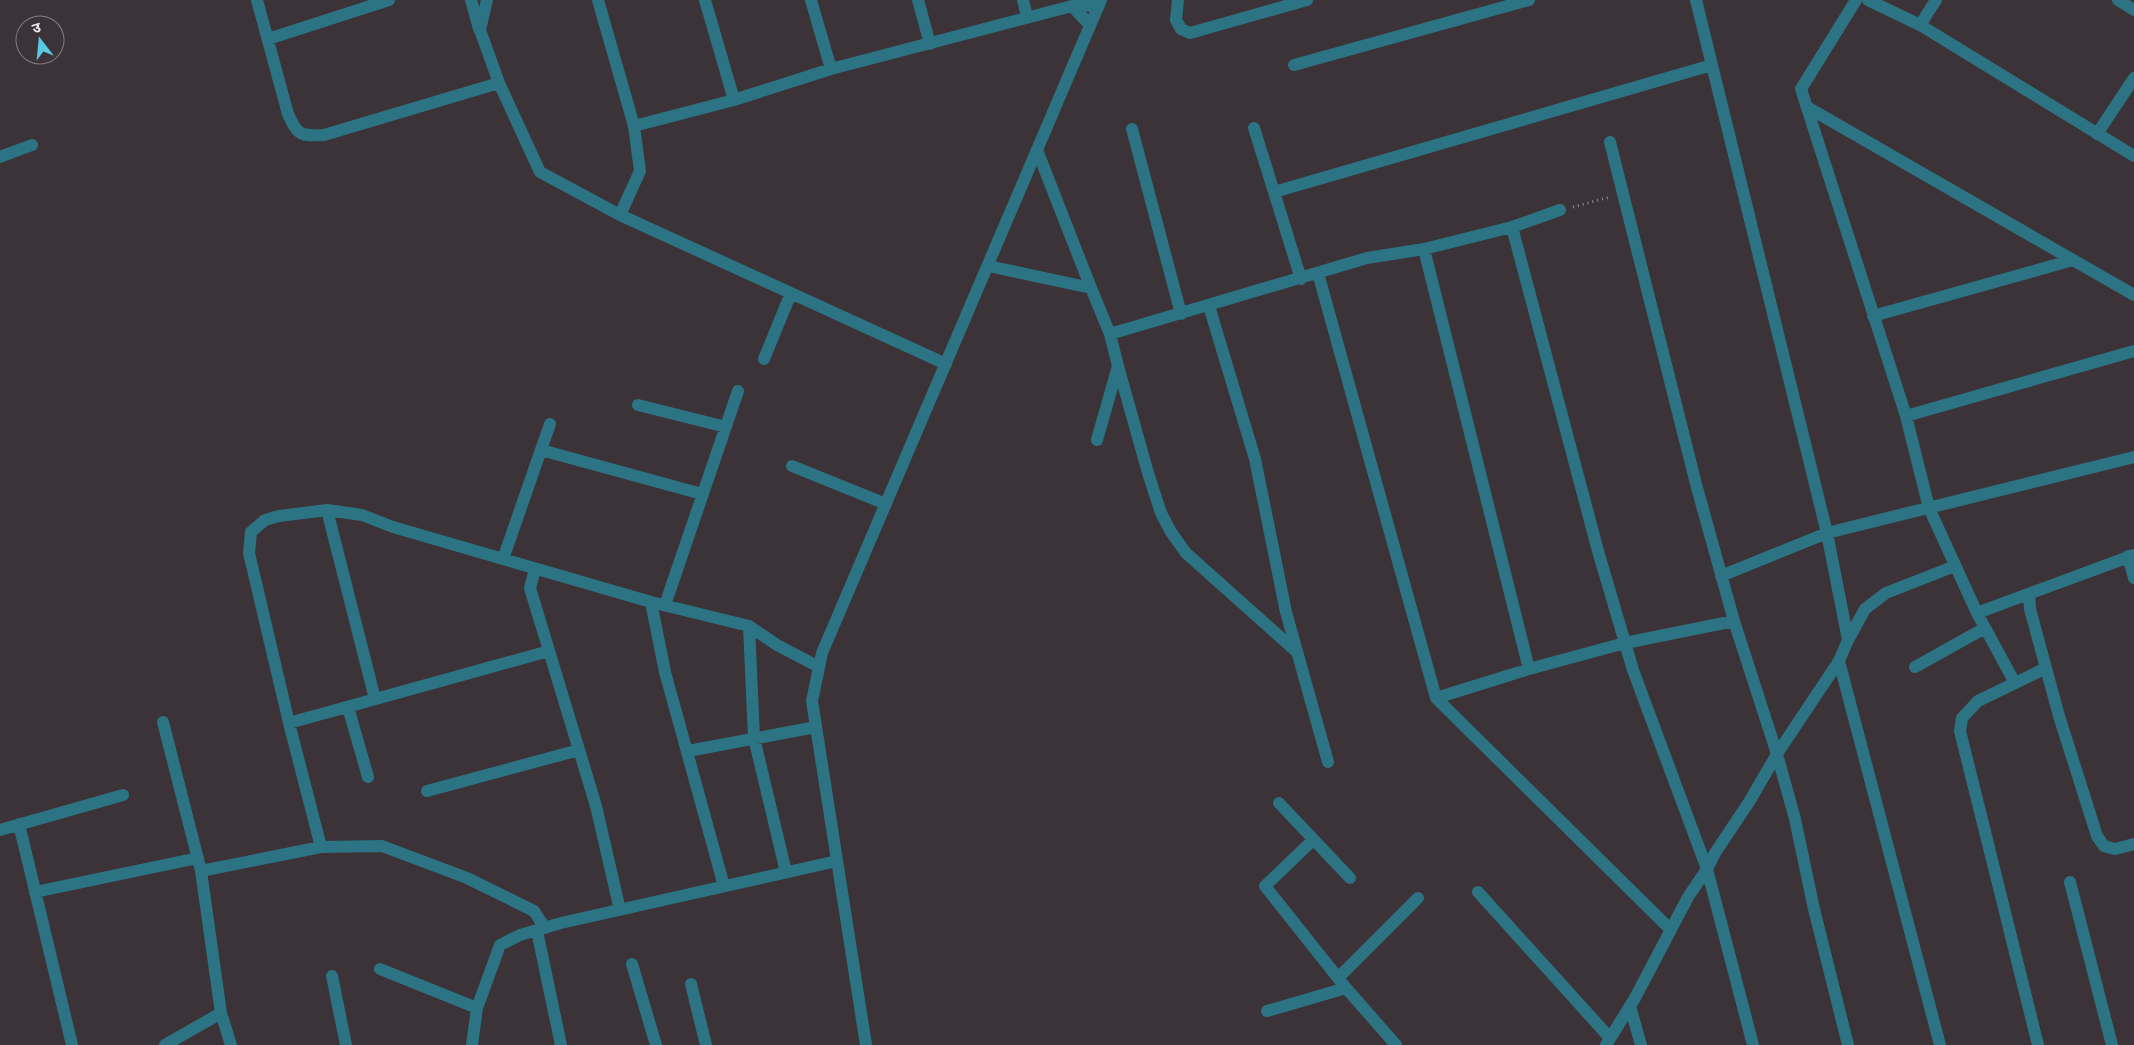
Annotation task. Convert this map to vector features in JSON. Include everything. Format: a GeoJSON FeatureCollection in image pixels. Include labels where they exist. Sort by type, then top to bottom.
{"type":"FeatureCollection","features":[{"type":"Feature","properties":{"kind":"street"},"geometry":{"type":"LineString","coordinates":[[257,0],[288,114],[296,131],[305,136],[324,135],[499,83]]}},
{"type":"Feature","properties":{"kind":"street"},"geometry":{"type":"LineString","coordinates":[[268,40],[371,2],[389,0]]}},
{"type":"Feature","properties":{"kind":"street"},"geometry":{"type":"LineString","coordinates":[[471,0],[499,83],[540,172],[620,215],[946,364]]}},
{"type":"Feature","properties":{"kind":"street"},"geometry":{"type":"LineString","coordinates":[[480,30],[487,0]]}},
{"type":"Feature","properties":{"kind":"street"},"geometry":{"type":"LineString","coordinates":[[598,0],[634,126],[640,171],[620,215]]}},
{"type":"Feature","properties":{"kind":"street"},"geometry":{"type":"LineString","coordinates":[[705,0],[734,100]]}},
{"type":"Feature","properties":{"kind":"street"},"geometry":{"type":"LineString","coordinates":[[811,0],[831,69]]}},
{"type":"Feature","properties":{"kind":"street"},"geometry":{"type":"LineString","coordinates":[[918,0],[930,44]]}},
{"type":"Feature","properties":{"kind":"street"},"geometry":{"type":"LineString","coordinates":[[1023,0],[1027,17]]}},
{"type":"Feature","properties":{"kind":"street"},"geometry":{"type":"LineString","coordinates":[[1178,0],[1176,20],[1181,29],[1190,33],[1307,0]]}},
{"type":"Feature","properties":{"kind":"street"},"geometry":{"type":"LineString","coordinates":[[1294,65],[1529,0]]}},
{"type":"Feature","properties":{"kind":"street"},"geometry":{"type":"LineString","coordinates":[[1696,0],[1826,533],[1848,640]]}},
{"type":"Feature","properties":{"kind":"street"},"geometry":{"type":"LineString","coordinates":[[1856,0],[1802,89],[1872,316],[1906,416],[1929,508],[1977,613],[2015,683]]}},
{"type":"Feature","properties":{"kind":"street"},"geometry":{"type":"LineString","coordinates":[[1868,0],[1920,25],[2134,156]]}},
{"type":"Feature","properties":{"kind":"street"},"geometry":{"type":"LineString","coordinates":[[1920,25],[1936,0]]}},
{"type":"Feature","properties":{"kind":"street"},"geometry":{"type":"LineString","coordinates":[[2118,0],[2134,10]]}},
{"type":"Feature","properties":{"kind":"street"},"geometry":{"type":"LineString","coordinates":[[634,126],[734,100],[831,69],[1027,17],[1072,6],[1100,2]]}},
{"type":"Feature","properties":{"kind":"street"},"geometry":{"type":"LineString","coordinates":[[866,1045],[812,701],[822,653],[1100,2]]}},
{"type":"Feature","properties":{"kind":"street"},"geometry":{"type":"LineString","coordinates":[[1072,6],[1090,26]]}},
{"type":"Feature","properties":{"kind":"street"},"geometry":{"type":"LineString","coordinates":[[1274,192],[1712,65]]}},
{"type":"Feature","properties":{"kind":"street"},"geometry":{"type":"LineString","coordinates":[[2096,134],[2134,78]]}},
{"type":"Feature","properties":{"kind":"street"},"geometry":{"type":"LineString","coordinates":[[1807,107],[2134,295]]}},
{"type":"Feature","properties":{"kind":"street"},"geometry":{"type":"LineString","coordinates":[[1254,128],[1301,279]]}},
{"type":"Feature","properties":{"kind":"street"},"geometry":{"type":"LineString","coordinates":[[1132,129],[1181,314]]}},
{"type":"Feature","properties":{"kind":"street"},"geometry":{"type":"LineString","coordinates":[[1610,142],[1721,576],[1777,754],[1795,819],[1814,909],[1848,1045]]}},
{"type":"Feature","properties":{"kind":"street"},"geometry":{"type":"LineString","coordinates":[[0,156],[32,145]]}},
{"type":"Feature","properties":{"kind":"street"},"geometry":{"type":"LineString","coordinates":[[1037,150],[1110,334],[1148,473],[1161,513],[1171,532],[1186,553],[1299,654]]}},
{"type":"Feature","properties":{"kind":"street"},"geometry":{"type":"LineString","coordinates":[[1110,334],[1367,258],[1424,249],[1512,227],[1560,210]]}},
{"type":"Feature","properties":{"kind":"street"},"geometry":{"type":"LineString","coordinates":[[1512,227],[1598,551],[1625,643],[1679,796],[1708,869],[1753,1045]]}},
{"type":"Feature","properties":{"kind":"street"},"geometry":{"type":"LineString","coordinates":[[1424,249],[1529,669]]}},
{"type":"Feature","properties":{"kind":"street"},"geometry":{"type":"LineString","coordinates":[[1872,316],[2073,260]]}},
{"type":"Feature","properties":{"kind":"street"},"geometry":{"type":"LineString","coordinates":[[988,266],[1091,288]]}},
{"type":"Feature","properties":{"kind":"street"},"geometry":{"type":"LineString","coordinates":[[1318,273],[1436,698],[1671,930]]}},
{"type":"Feature","properties":{"kind":"street"},"geometry":{"type":"LineString","coordinates":[[764,359],[791,293]]}},
{"type":"Feature","properties":{"kind":"street"},"geometry":{"type":"LineString","coordinates":[[1209,306],[1255,459],[1286,612],[1328,762]]}},
{"type":"Feature","properties":{"kind":"street"},"geometry":{"type":"LineString","coordinates":[[1906,416],[2134,351]]}},
{"type":"Feature","properties":{"kind":"street"},"geometry":{"type":"LineString","coordinates":[[1097,440],[1118,366]]}},
{"type":"Feature","properties":{"kind":"street"},"geometry":{"type":"LineString","coordinates":[[665,605],[738,391]]}},
{"type":"Feature","properties":{"kind":"street"},"geometry":{"type":"LineString","coordinates":[[638,406],[726,427]]}},
{"type":"Feature","properties":{"kind":"street"},"geometry":{"type":"LineString","coordinates":[[503,559],[550,424]]}},
{"type":"Feature","properties":{"kind":"street"},"geometry":{"type":"LineString","coordinates":[[541,450],[702,494]]}},
{"type":"Feature","properties":{"kind":"street"},"geometry":{"type":"LineString","coordinates":[[1721,576],[1826,533],[2134,457]]}},
{"type":"Feature","properties":{"kind":"street"},"geometry":{"type":"LineString","coordinates":[[792,466],[886,504]]}},
{"type":"Feature","properties":{"kind":"street"},"geometry":{"type":"LineString","coordinates":[[321,847],[289,723],[249,553],[251,532],[265,520],[279,516],[327,510],[362,515],[394,527],[535,569],[651,602],[749,626],[777,645],[819,667]]}},
{"type":"Feature","properties":{"kind":"street"},"geometry":{"type":"LineString","coordinates":[[327,510],[375,699]]}},
{"type":"Feature","properties":{"kind":"street"},"geometry":{"type":"LineString","coordinates":[[1977,613],[2131,555],[2134,578]]}},
{"type":"Feature","properties":{"kind":"street"},"geometry":{"type":"LineString","coordinates":[[1478,892],[1608,1042],[1630,1006],[1688,897],[1708,869],[1714,853],[1749,802],[1777,754],[1839,661],[1865,609],[1886,593],[1955,566]]}},
{"type":"Feature","properties":{"kind":"street"},"geometry":{"type":"LineString","coordinates":[[535,569],[530,588],[596,806],[620,910]]}},
{"type":"Feature","properties":{"kind":"street"},"geometry":{"type":"LineString","coordinates":[[2029,594],[2030,609],[2059,716],[2097,836],[2104,846],[2115,849],[2134,844]]}},
{"type":"Feature","properties":{"kind":"street"},"geometry":{"type":"LineString","coordinates":[[651,602],[665,672],[724,886]]}},
{"type":"Feature","properties":{"kind":"street"},"geometry":{"type":"LineString","coordinates":[[1436,698],[1529,669],[1625,643],[1734,621]]}},
{"type":"Feature","properties":{"kind":"street"},"geometry":{"type":"LineString","coordinates":[[749,626],[754,738],[786,872]]}},
{"type":"Feature","properties":{"kind":"street"},"geometry":{"type":"LineString","coordinates":[[1915,667],[1985,628]]}},
{"type":"Feature","properties":{"kind":"street"},"geometry":{"type":"LineString","coordinates":[[289,723],[549,651]]}},
{"type":"Feature","properties":{"kind":"street"},"geometry":{"type":"LineString","coordinates":[[1839,661],[1940,1045]]}},
{"type":"Feature","properties":{"kind":"street"},"geometry":{"type":"LineString","coordinates":[[2038,1045],[1960,732],[1962,718],[1978,701],[2046,668]]}},
{"type":"Feature","properties":{"kind":"street"},"geometry":{"type":"LineString","coordinates":[[348,706],[368,777]]}},
{"type":"Feature","properties":{"kind":"street"},"geometry":{"type":"LineString","coordinates":[[163,722],[201,871],[221,1013],[231,1045]]}},
{"type":"Feature","properties":{"kind":"street"},"geometry":{"type":"LineString","coordinates":[[688,751],[816,727]]}},
{"type":"Feature","properties":{"kind":"street"},"geometry":{"type":"LineString","coordinates":[[427,790],[579,750]]}},
{"type":"Feature","properties":{"kind":"street"},"geometry":{"type":"LineString","coordinates":[[0,830],[123,795]]}},
{"type":"Feature","properties":{"kind":"street"},"geometry":{"type":"LineString","coordinates":[[1279,803],[1350,878]]}},
{"type":"Feature","properties":{"kind":"street"},"geometry":{"type":"LineString","coordinates":[[19,824],[72,1045]]}},
{"type":"Feature","properties":{"kind":"street"},"geometry":{"type":"LineString","coordinates":[[1313,840],[1265,886],[1342,983],[1396,1045]]}},
{"type":"Feature","properties":{"kind":"street"},"geometry":{"type":"LineString","coordinates":[[201,871],[321,847],[382,846],[484,886],[534,911],[541,929],[562,1045]]}},
{"type":"Feature","properties":{"kind":"street"},"geometry":{"type":"LineString","coordinates":[[35,892],[198,858]]}},
{"type":"Feature","properties":{"kind":"street"},"geometry":{"type":"LineString","coordinates":[[472,1045],[477,1008],[500,945],[520,935],[541,929],[837,861]]}},
{"type":"Feature","properties":{"kind":"street"},"geometry":{"type":"LineString","coordinates":[[2070,882],[2112,1045]]}},
{"type":"Feature","properties":{"kind":"street"},"geometry":{"type":"LineString","coordinates":[[1267,1011],[1342,983],[1418,898]]}},
{"type":"Feature","properties":{"kind":"street"},"geometry":{"type":"LineString","coordinates":[[632,964],[656,1045]]}},
{"type":"Feature","properties":{"kind":"street"},"geometry":{"type":"LineString","coordinates":[[380,969],[477,1008]]}},
{"type":"Feature","properties":{"kind":"street"},"geometry":{"type":"LineString","coordinates":[[332,976],[346,1045]]}},
{"type":"Feature","properties":{"kind":"street"},"geometry":{"type":"LineString","coordinates":[[691,984],[706,1045]]}},
{"type":"Feature","properties":{"kind":"street"},"geometry":{"type":"LineString","coordinates":[[1630,1006],[1641,1045]]}},
{"type":"Feature","properties":{"kind":"street"},"geometry":{"type":"LineString","coordinates":[[165,1045],[221,1013]]}},
{"type":"Feature","properties":{"kind":"path"},"geometry":{"type":"LineString","coordinates":[[1560,210],[1623,193]]}}]}
